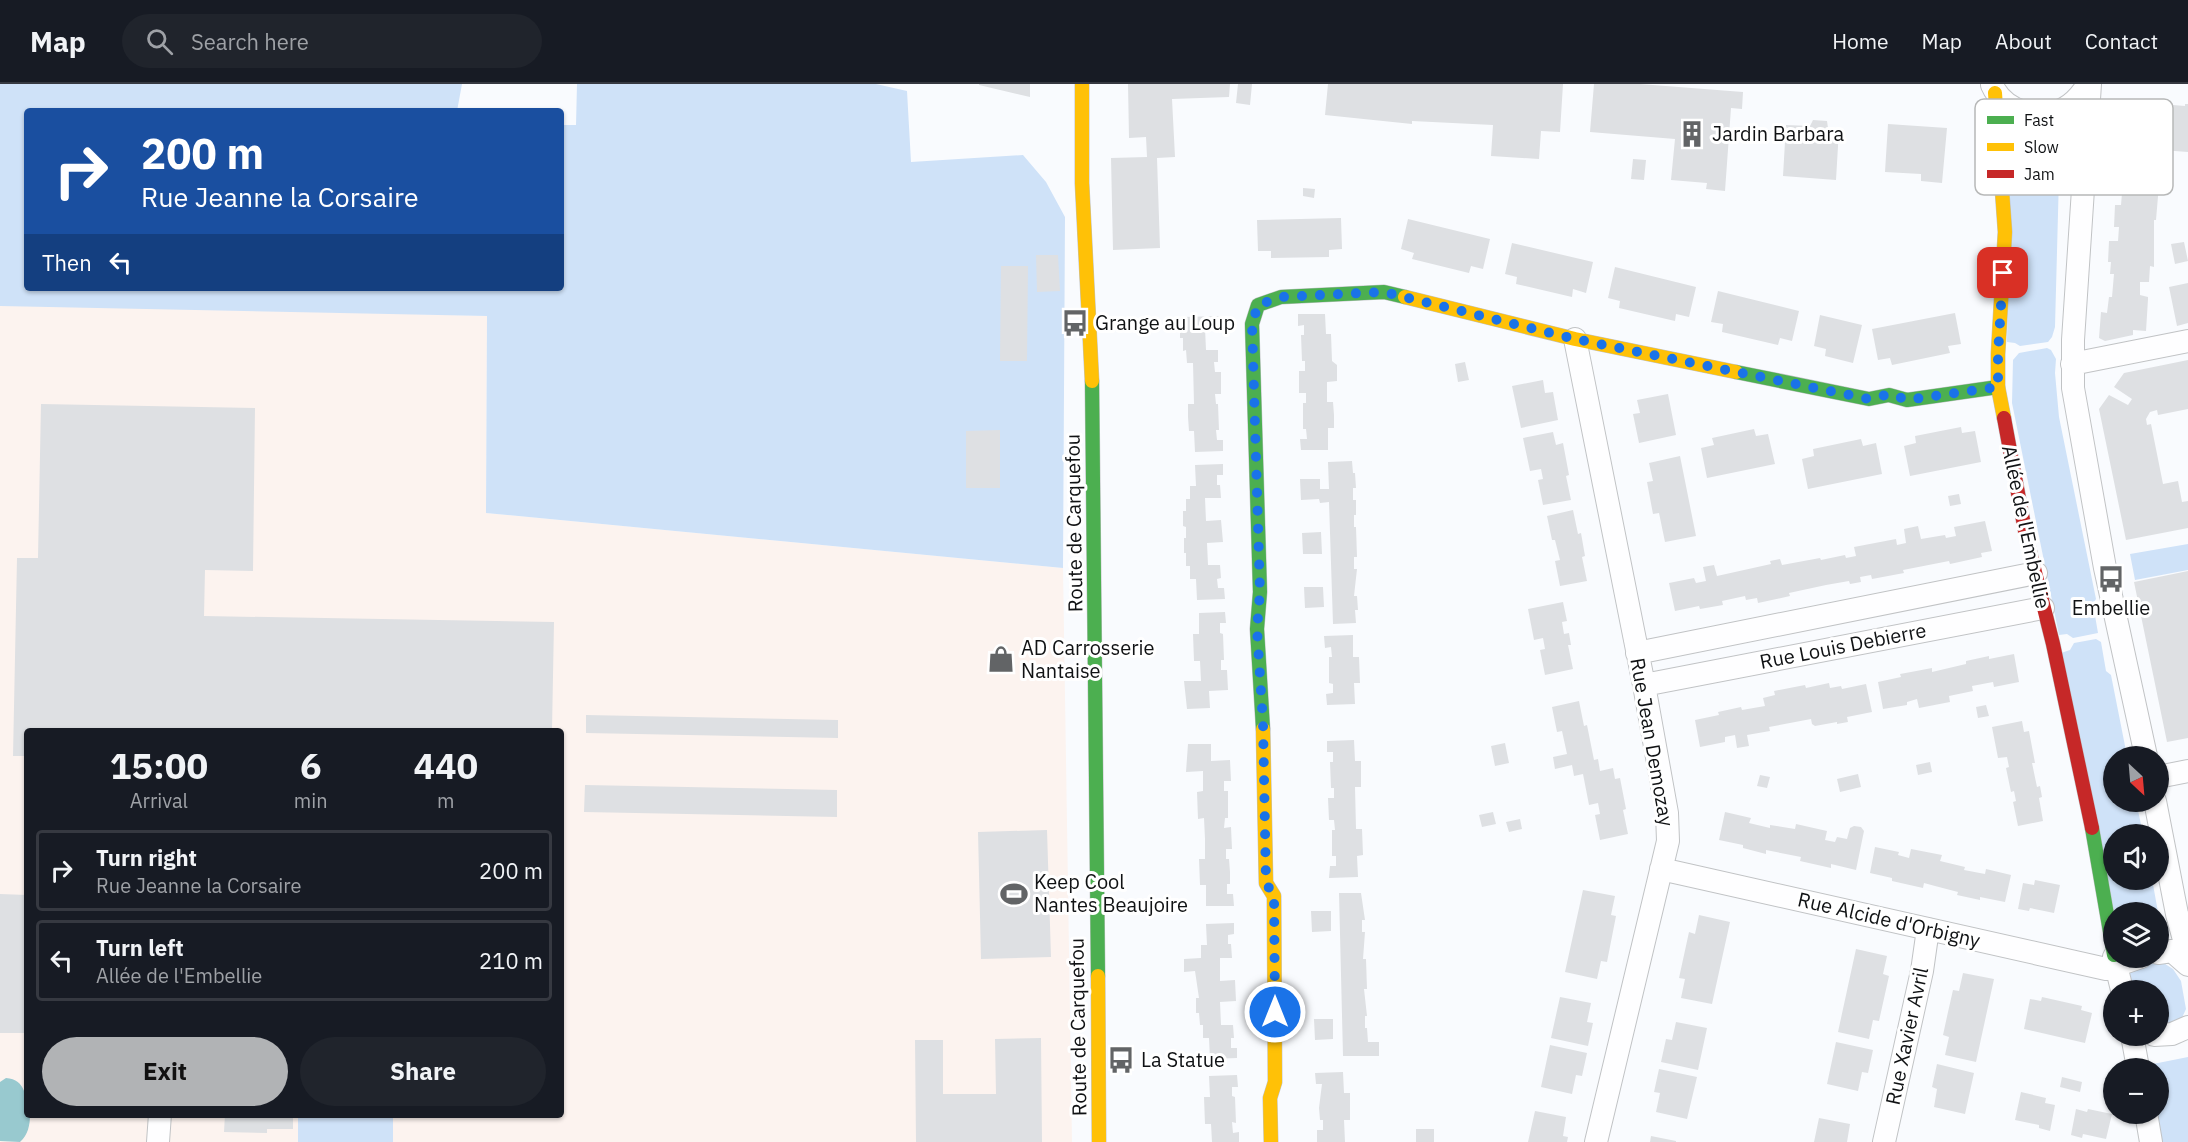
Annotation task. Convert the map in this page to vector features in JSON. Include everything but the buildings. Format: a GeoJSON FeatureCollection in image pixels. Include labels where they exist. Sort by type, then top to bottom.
{"type":"FeatureCollection","features":[{"type":"Feature","properties":{"kind":"street","name":"Route de Carquefou"},"geometry":{"type":"LineString","coordinates":[[1082,84],[1082,183],[1092,365],[1099,1142]]}},
{"type":"Feature","properties":{"kind":"street"},"geometry":{"type":"LineString","coordinates":[[2077,99],[2089,84]]}},
{"type":"Feature","properties":{"kind":"street"},"geometry":{"type":"LineString","coordinates":[[2088,99],[2089,84]]}},
{"type":"Feature","properties":{"kind":"street","name":"Allée de l'Embellie"},"geometry":{"type":"LineString","coordinates":[[2002,195],[2005,232],[1998,387],[2024,525],[2053,644],[2090,819],[2104,902]]}},
{"type":"Feature","properties":{"kind":"street"},"geometry":{"type":"LineString","coordinates":[[2082,195],[2072,364],[2073,388],[2105,568],[2144,746]]}},
{"type":"Feature","properties":{"kind":"street"},"geometry":{"type":"LineString","coordinates":[[1271,1142],[1270,1098],[1275,1082],[1274,896],[1266,883],[1263,723],[1257,629],[1260,592],[1252,324],[1258,305],[1281,297],[1384,292],[1575,339],[1869,399],[1890,394],[1907,400],[1998,387]]}},
{"type":"Feature","properties":{"kind":"street","name":"Rue Jean Demozay"},"geometry":{"type":"LineString","coordinates":[[1575,339],[1644,685],[1667,813],[1668,841],[1596,1142]]}},
{"type":"Feature","properties":{"kind":"street"},"geometry":{"type":"LineString","coordinates":[[2072,364],[2188,341]]}},
{"type":"Feature","properties":{"kind":"street","name":"Rue Louis Debierre"},"geometry":{"type":"LineString","coordinates":[[1637,653],[2036,573]]}},
{"type":"Feature","properties":{"kind":"street","name":"Rue Louis Debierre"},"geometry":{"type":"LineString","coordinates":[[1644,685],[2043,608]]}},
{"type":"Feature","properties":{"kind":"street"},"geometry":{"type":"LineString","coordinates":[[2169,775],[2188,771]]}},
{"type":"Feature","properties":{"kind":"street"},"geometry":{"type":"LineString","coordinates":[[2157,812],[2177,914],[2188,954]]}},
{"type":"Feature","properties":{"kind":"street","name":"Rue Alcide d'Orbigny"},"geometry":{"type":"LineString","coordinates":[[1661,869],[2107,968]]}},
{"type":"Feature","properties":{"kind":"street","name":"Rue Xavier Avril"},"geometry":{"type":"LineString","coordinates":[[1884,1142],[1922,971],[1928,929]]}},
{"type":"Feature","properties":{"kind":"street"},"geometry":{"type":"LineString","coordinates":[[2169,951],[2172,951],[2188,964]]}},
{"type":"Feature","properties":{"kind":"street"},"geometry":{"type":"LineString","coordinates":[[2169,1034],[2188,1026]]}},
{"type":"Feature","properties":{"kind":"street"},"geometry":{"type":"LineString","coordinates":[[158,1142],[160,1118]]}},
{"type":"Feature","properties":{"kind":"street"},"geometry":{"type":"LineString","coordinates":[[2148,1124],[2151,1142]]}},
{"type":"Feature","properties":{"kind":"shaded area"},"geometry":{"type":"Polygon","coordinates":[[[0,84],[462,84],[458,108],[24,108],[24,291],[564,291],[564,125],[576,125],[577,84],[876,84],[907,91],[911,162],[1023,155],[1046,182],[1065,217],[1063,568],[486,513],[487,316],[0,306],[0,84]]]}},
{"type":"Feature","properties":{"kind":"shaded area"},"geometry":{"type":"Polygon","coordinates":[[[2010,195],[2059,195],[2055,327],[2052,337],[2048,342],[2020,346],[2007,342],[2010,195]]]}},
{"type":"Feature","properties":{"kind":"shaded area"},"geometry":{"type":"Polygon","coordinates":[[[0,303],[487,316],[486,513],[1063,568],[1072,1142],[393,1142],[393,1118],[564,1118],[564,728],[24,728],[24,1118],[298,1118],[298,1142],[0,1142],[0,303]]]}},
{"type":"Feature","properties":{"kind":"shaded area"},"geometry":{"type":"Polygon","coordinates":[[[2047,348],[2051,350],[2056,359],[2059,417],[2096,599],[2093,604],[2098,633],[2073,638],[2067,634],[2059,635],[2012,403],[2013,360],[2019,353],[2047,348]]]}},
{"type":"Feature","properties":{"kind":"shaded area"},"geometry":{"type":"Polygon","coordinates":[[[2188,544],[2188,570],[2135,580],[2130,554],[2188,544]]]}},
{"type":"Feature","properties":{"kind":"shaded area"},"geometry":{"type":"Polygon","coordinates":[[[2096,639],[2101,642],[2106,671],[2111,675],[2125,746],[2103,746],[2103,812],[2138,812],[2141,824],[2103,824],[2103,858],[2061,653],[2070,650],[2074,643],[2096,639]]]}},
{"type":"Feature","properties":{"kind":"shaded area"},"geometry":{"type":"Polygon","coordinates":[[[2109,890],[2154,890],[2156,902],[2112,902],[2109,890]]]}},
{"type":"Feature","properties":{"kind":"shaded area"},"geometry":{"type":"Polygon","coordinates":[[[2169,966],[2173,969],[2181,981],[2186,1009],[2181,1020],[2169,1024],[2169,980],[2129,980],[2129,974],[2138,968],[2169,966]]]}},
{"type":"Feature","properties":{"kind":"shaded area"},"geometry":{"type":"Polygon","coordinates":[[[2188,1057],[2188,1142],[2158,1142],[2155,1124],[2169,1124],[2169,1061],[2188,1057]]]}},
{"type":"Feature","properties":{"kind":"shaded area"},"geometry":{"type":"Polygon","coordinates":[[[6,1078],[13,1079],[24,1091],[24,1118],[30,1118],[30,1122],[20,1142],[0,1141],[0,1082],[6,1078]]]}},
{"type":"Feature","properties":{"kind":"shaded area"},"geometry":{"type":"Polygon","coordinates":[[[298,1118],[393,1118],[393,1142],[298,1142],[298,1118]]]}},
{"type":"Feature","properties":{"kind":"traffic: fast"},"geometry":{"type":"LineString","coordinates":[[1263,729],[1257,629],[1260,592],[1252,324],[1258,305],[1281,297],[1384,292],[1405,297]]}},
{"type":"Feature","properties":{"kind":"traffic: fast"},"geometry":{"type":"LineString","coordinates":[[1736,372],[1869,399],[1889,395],[1907,400],[1998,387]]}},
{"type":"Feature","properties":{"kind":"traffic: fast"},"geometry":{"type":"LineString","coordinates":[[1092,381],[1098,976]]}},
{"type":"Feature","properties":{"kind":"traffic: fast"},"geometry":{"type":"LineString","coordinates":[[2092,828],[2105,902]]}},
{"type":"Feature","properties":{"kind":"traffic: slow"},"geometry":{"type":"LineString","coordinates":[[1082,84],[1082,183],[1092,381]]}},
{"type":"Feature","properties":{"kind":"traffic: slow"},"geometry":{"type":"LineString","coordinates":[[1995,93],[1995,99]]}},
{"type":"Feature","properties":{"kind":"traffic: slow"},"geometry":{"type":"LineString","coordinates":[[2002,195],[2005,232],[1998,387],[2004,418]]}},
{"type":"Feature","properties":{"kind":"traffic: slow"},"geometry":{"type":"LineString","coordinates":[[1405,297],[1575,339],[1736,372]]}},
{"type":"Feature","properties":{"kind":"traffic: slow"},"geometry":{"type":"LineString","coordinates":[[1263,729],[1266,883],[1274,896],[1275,1082],[1270,1098],[1271,1142]]}},
{"type":"Feature","properties":{"kind":"traffic: slow"},"geometry":{"type":"LineString","coordinates":[[1098,976],[1099,1142]]}},
{"type":"Feature","properties":{"kind":"traffic: jam"},"geometry":{"type":"LineString","coordinates":[[2004,418],[2026,536],[2053,644],[2092,828]]}},
{"type":"Feature","properties":{"kind":"place","name":"Jardin Barbara"},"geometry":{"type":"Point","coordinates":[1692,134]}},
{"type":"Feature","properties":{"kind":"place","name":"Grange au Loup"},"geometry":{"type":"Point","coordinates":[1075,323]}},
{"type":"Feature","properties":{"kind":"place","name":"Embellie"},"geometry":{"type":"Point","coordinates":[2111,579]}},
{"type":"Feature","properties":{"kind":"place","name":"AD Carrosserie Nantaise"},"geometry":{"type":"Point","coordinates":[1001,659]}},
{"type":"Feature","properties":{"kind":"place","name":"Keep Cool Nantes Beaujoire"},"geometry":{"type":"Point","coordinates":[1014,894]}},
{"type":"Feature","properties":{"kind":"place","name":"La Statue"},"geometry":{"type":"Point","coordinates":[1121,1060]}},
{"type":"Feature","properties":{"kind":"route"},"geometry":{"type":"LineString","coordinates":[[1275,1012],[1274,896],[1266,883],[1263,723],[1257,629],[1260,592],[1252,324],[1258,305],[1281,297],[1384,292],[1575,339],[1869,399],[1890,394],[1907,400],[1998,387],[2003,273]]}}]}
